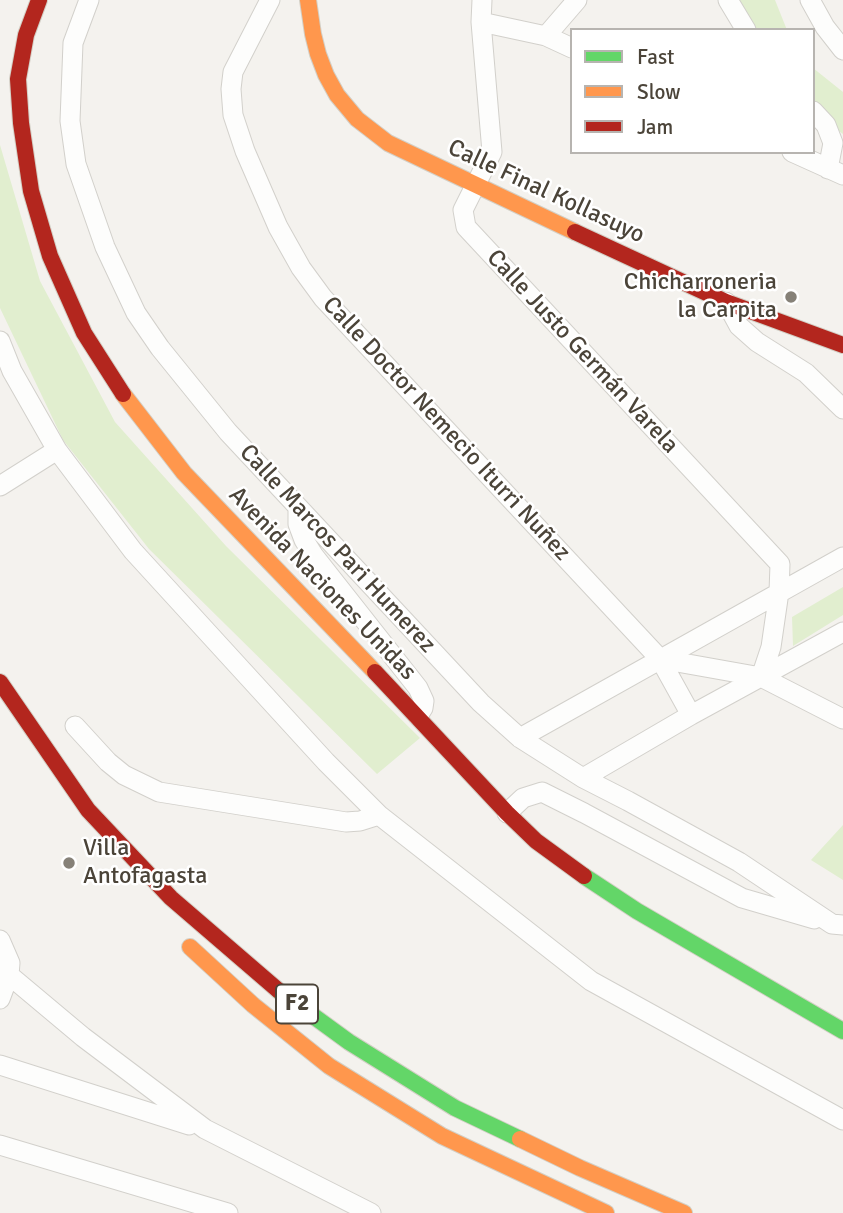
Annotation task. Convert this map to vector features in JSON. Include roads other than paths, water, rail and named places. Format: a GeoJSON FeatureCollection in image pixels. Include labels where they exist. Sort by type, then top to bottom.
{"type":"FeatureCollection","features":[{"type":"Feature","properties":{"kind":"main road","name":"Avenida Naciones Unidas"},"geometry":{"type":"LineString","coordinates":[[39,0],[26,35],[18,79],[31,191],[50,256],[84,332],[127,401],[184,473],[536,841],[626,904],[843,1031]]}},
{"type":"Feature","properties":{"kind":"main road","name":"Calle Final Kollasuyo"},"geometry":{"type":"LineString","coordinates":[[308,0],[313,34],[326,75],[337,95],[357,119],[388,143],[726,302],[843,345]]}},
{"type":"Feature","properties":{"kind":"main road","name":"F2"},"geometry":{"type":"LineString","coordinates":[[0,682],[88,810],[171,898],[271,985],[349,1042],[454,1108],[580,1168],[684,1213]]}},
{"type":"Feature","properties":{"kind":"main road","name":"F2"},"geometry":{"type":"LineString","coordinates":[[174,933],[253,1005],[329,1066],[442,1136],[606,1213]]}},
{"type":"Feature","properties":{"kind":"street","name":"Calle Marcos Pari Humerez"},"geometry":{"type":"LineString","coordinates":[[89,0],[73,43],[70,121],[76,164],[105,247],[136,313],[160,348],[228,432],[481,703],[520,738],[583,778],[739,862],[838,925]]}},
{"type":"Feature","properties":{"kind":"street","name":"Calle Doctor Nemecio Iturri Nuñez"},"geometry":{"type":"LineString","coordinates":[[270,0],[233,72],[233,115],[278,228],[301,268],[323,298],[660,659],[691,715]]}},
{"type":"Feature","properties":{"kind":"street","name":"Calle Justo Germán Varela"},"geometry":{"type":"LineString","coordinates":[[482,0],[481,22],[492,152],[463,210],[466,227],[780,564],[771,647],[761,677]]}},
{"type":"Feature","properties":{"kind":"street"},"geometry":{"type":"LineString","coordinates":[[728,0],[745,28]]}},
{"type":"Feature","properties":{"kind":"street"},"geometry":{"type":"LineString","coordinates":[[810,0],[825,27],[843,50]]}},
{"type":"Feature","properties":{"kind":"street"},"geometry":{"type":"LineString","coordinates":[[546,36],[575,1]]}},
{"type":"Feature","properties":{"kind":"street"},"geometry":{"type":"LineString","coordinates":[[481,22],[546,36],[570,47]]}},
{"type":"Feature","properties":{"kind":"street"},"geometry":{"type":"LineString","coordinates":[[815,113],[826,125],[833,143],[836,172]]}},
{"type":"Feature","properties":{"kind":"street"},"geometry":{"type":"LineString","coordinates":[[796,154],[836,172]]}},
{"type":"Feature","properties":{"kind":"street"},"geometry":{"type":"LineString","coordinates":[[726,302],[739,326],[757,342],[806,373],[843,409]]}},
{"type":"Feature","properties":{"kind":"street"},"geometry":{"type":"LineString","coordinates":[[0,341],[12,371],[57,450],[133,551],[326,762],[379,815],[591,981],[843,1120]]}},
{"type":"Feature","properties":{"kind":"street"},"geometry":{"type":"LineString","coordinates":[[0,486],[57,450]]}},
{"type":"Feature","properties":{"kind":"street"},"geometry":{"type":"LineString","coordinates":[[298,507],[298,524],[314,556],[418,688],[424,701],[418,716]]}},
{"type":"Feature","properties":{"kind":"street"},"geometry":{"type":"LineString","coordinates":[[520,738],[843,557]]}},
{"type":"Feature","properties":{"kind":"street"},"geometry":{"type":"LineString","coordinates":[[583,778],[843,632]]}},
{"type":"Feature","properties":{"kind":"street"},"geometry":{"type":"LineString","coordinates":[[660,659],[761,677],[843,719]]}},
{"type":"Feature","properties":{"kind":"street"},"geometry":{"type":"LineString","coordinates":[[75,726],[108,762],[124,775],[159,792],[346,822],[379,815]]}},
{"type":"Feature","properties":{"kind":"street"},"geometry":{"type":"LineString","coordinates":[[507,813],[523,799],[542,792],[742,898],[838,925]]}},
{"type":"Feature","properties":{"kind":"street"},"geometry":{"type":"LineString","coordinates":[[0,940],[10,963],[5,973],[0,999]]}},
{"type":"Feature","properties":{"kind":"street"},"geometry":{"type":"LineString","coordinates":[[5,973],[83,1037],[205,1129]]}},
{"type":"Feature","properties":{"kind":"street"},"geometry":{"type":"LineString","coordinates":[[0,1065],[205,1129],[371,1213]]}},
{"type":"Feature","properties":{"kind":"street"},"geometry":{"type":"LineString","coordinates":[[0,1145],[228,1213]]}},
{"type":"Feature","properties":{"kind":"place","name":"Chicharroneria la Carpita"},"geometry":{"type":"Point","coordinates":[791,297]}},
{"type":"Feature","properties":{"kind":"place","name":"Villa Antofagasta"},"geometry":{"type":"Point","coordinates":[69,863]}}]}
